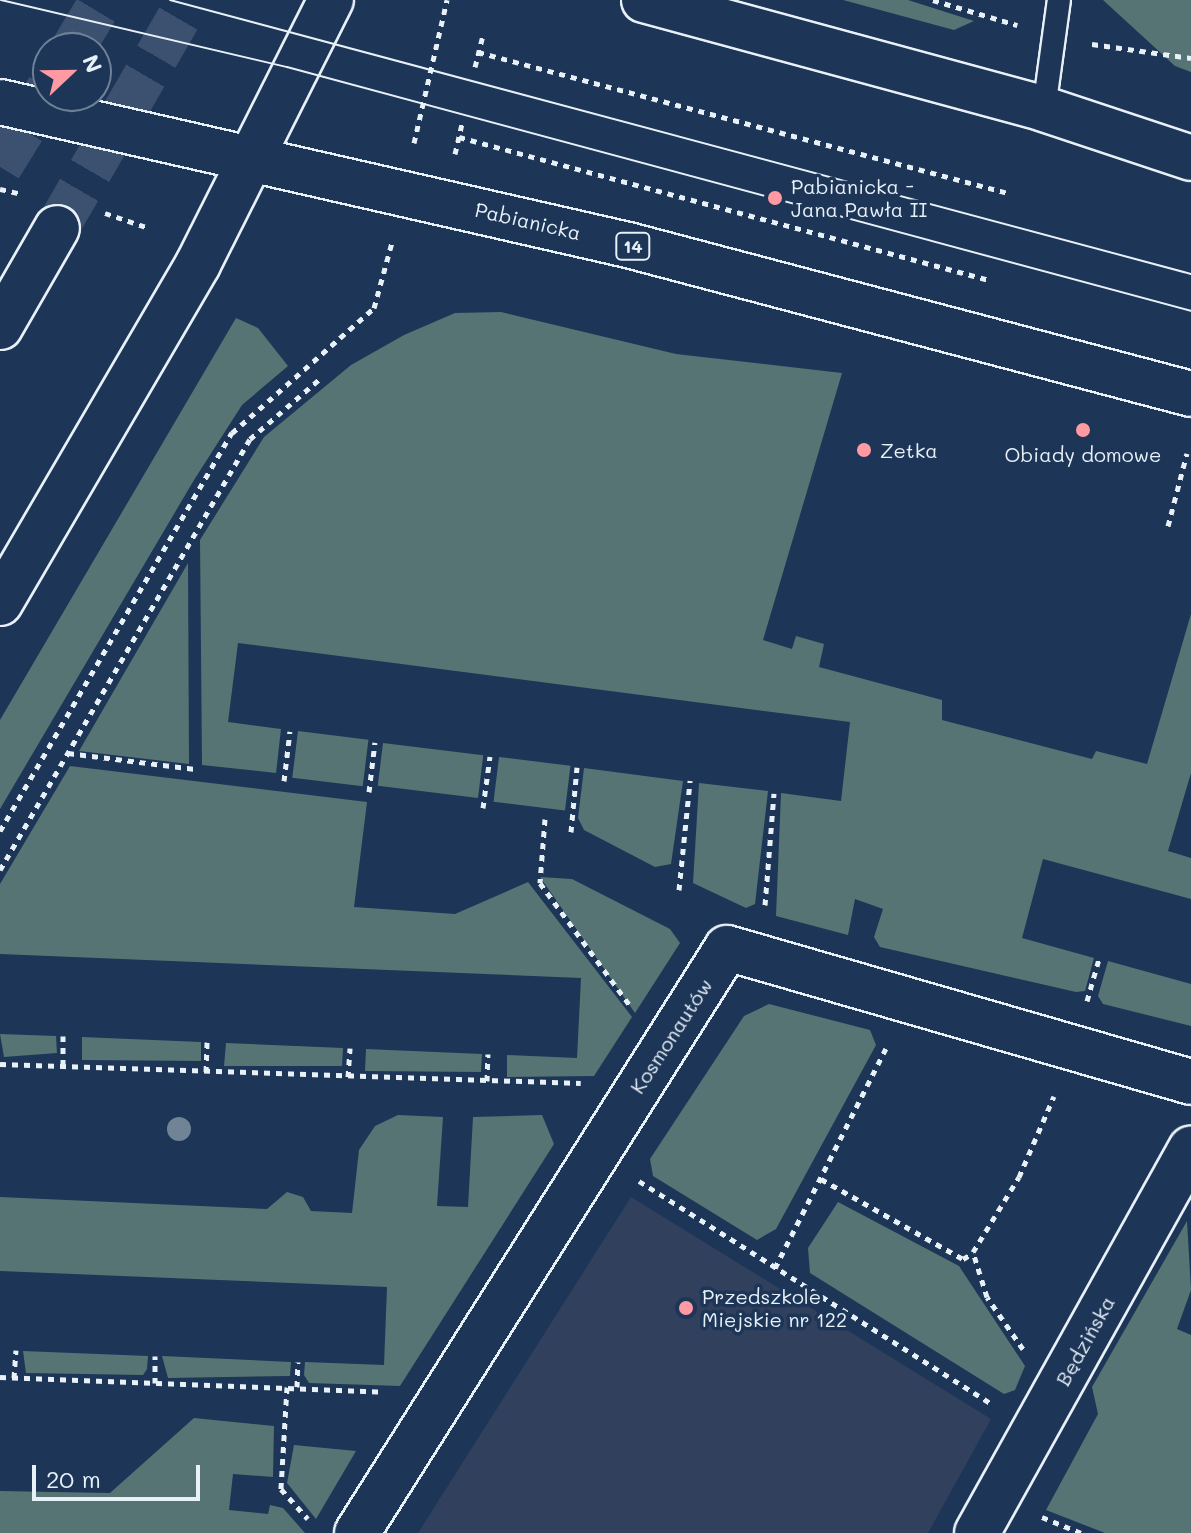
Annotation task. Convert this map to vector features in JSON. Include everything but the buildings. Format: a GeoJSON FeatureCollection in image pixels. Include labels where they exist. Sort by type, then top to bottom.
{"type":"FeatureCollection","features":[{"type":"Feature","properties":{"kind":"main road"},"geometry":{"type":"LineString","coordinates":[[0,603],[252,158],[331,0]]}},
{"type":"Feature","properties":{"kind":"main road"},"geometry":{"type":"LineString","coordinates":[[655,2],[1044,109],[1191,158]]}},
{"type":"Feature","properties":{"kind":"main road","name":"Pabianicka"},"geometry":{"type":"LineString","coordinates":[[0,102],[628,245],[1191,394]]}},
{"type":"Feature","properties":{"kind":"main road"},"geometry":{"type":"LineString","coordinates":[[0,327],[57,228]]}},
{"type":"Feature","properties":{"kind":"main road","name":"Kosmonautów"},"geometry":{"type":"LineString","coordinates":[[338,1532],[727,948],[1191,1082]]}},
{"type":"Feature","properties":{"kind":"main road","name":"Będzińska"},"geometry":{"type":"LineString","coordinates":[[977,1533],[1191,1148]]}},
{"type":"Feature","properties":{"kind":"lane"},"geometry":{"type":"LineString","coordinates":[[1044,109],[1059,0]]}},
{"type":"Feature","properties":{"kind":"path"},"geometry":{"type":"LineString","coordinates":[[413,149],[447,0]]}},
{"type":"Feature","properties":{"kind":"path"},"geometry":{"type":"LineString","coordinates":[[475,67],[483,35]]}},
{"type":"Feature","properties":{"kind":"path"},"geometry":{"type":"LineString","coordinates":[[478,52],[1008,193]]}},
{"type":"Feature","properties":{"kind":"path"},"geometry":{"type":"LineString","coordinates":[[454,159],[462,124]]}},
{"type":"Feature","properties":{"kind":"path"},"geometry":{"type":"LineString","coordinates":[[459,137],[989,280]]}},
{"type":"Feature","properties":{"kind":"path"},"geometry":{"type":"LineString","coordinates":[[0,831],[232,433],[368,315],[388,261]]}},
{"type":"Feature","properties":{"kind":"path"},"geometry":{"type":"LineString","coordinates":[[0,870],[250,439],[321,378]]}},
{"type":"Feature","properties":{"kind":"path"},"geometry":{"type":"LineString","coordinates":[[1168,526],[1187,453]]}},
{"type":"Feature","properties":{"kind":"path"},"geometry":{"type":"LineString","coordinates":[[284,781],[290,731]]}},
{"type":"Feature","properties":{"kind":"path"},"geometry":{"type":"LineString","coordinates":[[369,792],[375,742]]}},
{"type":"Feature","properties":{"kind":"path"},"geometry":{"type":"LineString","coordinates":[[68,753],[195,769]]}},
{"type":"Feature","properties":{"kind":"path"},"geometry":{"type":"LineString","coordinates":[[483,808],[490,756]]}},
{"type":"Feature","properties":{"kind":"path"},"geometry":{"type":"LineString","coordinates":[[571,832],[577,767]]}},
{"type":"Feature","properties":{"kind":"path"},"geometry":{"type":"LineString","coordinates":[[679,890],[690,781]]}},
{"type":"Feature","properties":{"kind":"path"},"geometry":{"type":"LineString","coordinates":[[763,922],[774,793]]}},
{"type":"Feature","properties":{"kind":"path"},"geometry":{"type":"LineString","coordinates":[[545,819],[540,883],[639,1018]]}},
{"type":"Feature","properties":{"kind":"path"},"geometry":{"type":"LineString","coordinates":[[1086,1006],[1099,959]]}},
{"type":"Feature","properties":{"kind":"path"},"geometry":{"type":"LineString","coordinates":[[63,1036],[63,1067]]}},
{"type":"Feature","properties":{"kind":"path"},"geometry":{"type":"LineString","coordinates":[[775,1268],[890,1040]]}},
{"type":"Feature","properties":{"kind":"path"},"geometry":{"type":"LineString","coordinates":[[206,1072],[207,1042]]}},
{"type":"Feature","properties":{"kind":"path"},"geometry":{"type":"LineString","coordinates":[[348,1077],[350,1048]]}},
{"type":"Feature","properties":{"kind":"path"},"geometry":{"type":"LineString","coordinates":[[487,1082],[488,1054]]}},
{"type":"Feature","properties":{"kind":"path"},"geometry":{"type":"LineString","coordinates":[[0,1064],[598,1084]]}},
{"type":"Feature","properties":{"kind":"path"},"geometry":{"type":"LineString","coordinates":[[821,1179],[963,1259],[973,1252],[1019,1177],[1058,1087]]}},
{"type":"Feature","properties":{"kind":"path"},"geometry":{"type":"LineString","coordinates":[[638,1165],[631,1177],[1008,1414]]}},
{"type":"Feature","properties":{"kind":"path"},"geometry":{"type":"LineString","coordinates":[[973,1252],[987,1297],[1027,1354]]}},
{"type":"Feature","properties":{"kind":"path"},"geometry":{"type":"LineString","coordinates":[[14,1378],[16,1350]]}},
{"type":"Feature","properties":{"kind":"path"},"geometry":{"type":"LineString","coordinates":[[155,1356],[155,1383]]}},
{"type":"Feature","properties":{"kind":"path"},"geometry":{"type":"LineString","coordinates":[[297,1387],[298,1362]]}},
{"type":"Feature","properties":{"kind":"path"},"geometry":{"type":"LineString","coordinates":[[0,1377],[394,1393]]}},
{"type":"Feature","properties":{"kind":"path"},"geometry":{"type":"LineString","coordinates":[[287,1387],[281,1489],[338,1532]]}},
{"type":"Feature","properties":{"kind":"path"},"geometry":{"type":"LineString","coordinates":[[1037,1515],[1081,1533]]}},
{"type":"Feature","properties":{"kind":"shaded area","name":"Przedszkole Miejskie nr 122"},"geometry":{"type":"Polygon","coordinates":[[[631,1197],[991,1419],[928,1533],[418,1533],[631,1197]]]}},
{"type":"Feature","properties":{"kind":"green space"},"geometry":{"type":"Polygon","coordinates":[[[843,0],[908,0],[974,21],[954,30],[843,0]]]}},
{"type":"Feature","properties":{"kind":"green space"},"geometry":{"type":"Polygon","coordinates":[[[1103,0],[1191,0],[1191,72],[1175,66],[1103,0]]]}},
{"type":"Feature","properties":{"kind":"green space"},"geometry":{"type":"Polygon","coordinates":[[[501,312],[676,354],[842,373],[763,640],[792,649],[796,636],[824,644],[819,667],[942,700],[942,720],[1092,759],[1096,751],[1147,764],[1191,614],[1191,773],[1168,851],[1191,858],[1191,899],[1043,859],[1022,938],[1094,958],[1085,991],[1076,992],[880,947],[874,937],[883,909],[855,899],[848,935],[776,916],[781,793],[841,801],[850,722],[238,643],[228,722],[281,729],[276,773],[202,765],[200,540],[264,437],[351,365],[404,335],[455,313],[501,312]]]}},
{"type":"Feature","properties":{"kind":"green space"},"geometry":{"type":"Polygon","coordinates":[[[236,318],[258,328],[288,366],[242,405],[194,480],[0,809],[0,720],[236,318]]]}},
{"type":"Feature","properties":{"kind":"green space"},"geometry":{"type":"Polygon","coordinates":[[[188,563],[189,764],[79,751],[188,563]]]}},
{"type":"Feature","properties":{"kind":"green space"},"geometry":{"type":"Polygon","coordinates":[[[298,731],[368,740],[363,786],[292,778],[298,731]]]}},
{"type":"Feature","properties":{"kind":"green space"},"geometry":{"type":"Polygon","coordinates":[[[383,743],[483,755],[478,798],[378,786],[383,743]]]}},
{"type":"Feature","properties":{"kind":"green space"},"geometry":{"type":"Polygon","coordinates":[[[499,757],[570,766],[565,810],[494,802],[499,757]]]}},
{"type":"Feature","properties":{"kind":"green space"},"geometry":{"type":"Polygon","coordinates":[[[70,766],[367,802],[354,907],[455,914],[528,882],[632,1017],[594,1076],[507,1077],[507,1055],[577,1058],[581,978],[0,954],[0,884],[70,766]]]}},
{"type":"Feature","properties":{"kind":"green space"},"geometry":{"type":"Polygon","coordinates":[[[584,768],[683,781],[671,864],[655,867],[584,830],[578,818],[584,768]]]}},
{"type":"Feature","properties":{"kind":"green space"},"geometry":{"type":"Polygon","coordinates":[[[699,783],[768,791],[755,904],[746,908],[693,883],[699,783]]]}},
{"type":"Feature","properties":{"kind":"green space"},"geometry":{"type":"Polygon","coordinates":[[[540,877],[572,879],[670,929],[680,943],[635,1013],[540,877]]]}},
{"type":"Feature","properties":{"kind":"green space"},"geometry":{"type":"Polygon","coordinates":[[[1108,961],[1191,984],[1191,1026],[1103,1004],[1098,996],[1108,961]]]}},
{"type":"Feature","properties":{"kind":"green space"},"geometry":{"type":"Polygon","coordinates":[[[769,1004],[870,1030],[876,1045],[776,1229],[757,1240],[653,1176],[650,1159],[744,1016],[769,1004]]]}},
{"type":"Feature","properties":{"kind":"green space"},"geometry":{"type":"Polygon","coordinates":[[[0,1034],[56,1036],[57,1053],[4,1057],[0,1034]]]}},
{"type":"Feature","properties":{"kind":"green space"},"geometry":{"type":"Polygon","coordinates":[[[82,1037],[201,1042],[201,1061],[82,1060],[82,1037]]]}},
{"type":"Feature","properties":{"kind":"green space"},"geometry":{"type":"Polygon","coordinates":[[[226,1043],[343,1048],[342,1066],[224,1066],[226,1043]]]}},
{"type":"Feature","properties":{"kind":"green space"},"geometry":{"type":"Polygon","coordinates":[[[366,1049],[482,1054],[481,1072],[365,1071],[366,1049]]]}},
{"type":"Feature","properties":{"kind":"green space"},"geometry":{"type":"Polygon","coordinates":[[[398,1115],[443,1117],[437,1206],[468,1207],[473,1117],[542,1115],[554,1144],[400,1386],[309,1383],[304,1375],[305,1362],[384,1365],[387,1287],[0,1271],[0,1197],[267,1209],[287,1192],[303,1197],[311,1211],[352,1213],[359,1150],[375,1126],[398,1115]]]}},
{"type":"Feature","properties":{"kind":"green space"},"geometry":{"type":"Polygon","coordinates":[[[838,1202],[959,1266],[1025,1366],[1015,1390],[1004,1394],[810,1273],[808,1248],[838,1202]]]}},
{"type":"Feature","properties":{"kind":"green space"},"geometry":{"type":"Polygon","coordinates":[[[1187,1221],[1191,1290],[1177,1329],[1191,1335],[1191,1533],[1105,1533],[1046,1510],[1098,1414],[1092,1387],[1187,1221]]]}},
{"type":"Feature","properties":{"kind":"green space"},"geometry":{"type":"Polygon","coordinates":[[[23,1351],[148,1356],[147,1369],[143,1375],[26,1373],[23,1351]]]}},
{"type":"Feature","properties":{"kind":"green space"},"geometry":{"type":"Polygon","coordinates":[[[162,1356],[291,1362],[290,1376],[168,1378],[162,1356]]]}},
{"type":"Feature","properties":{"kind":"green space"},"geometry":{"type":"Polygon","coordinates":[[[194,1418],[274,1426],[273,1477],[233,1474],[229,1510],[268,1514],[270,1505],[283,1508],[305,1533],[0,1533],[0,1491],[110,1493],[194,1418]]]}},
{"type":"Feature","properties":{"kind":"green space"},"geometry":{"type":"Polygon","coordinates":[[[294,1445],[356,1451],[316,1519],[287,1483],[294,1445]]]}},
{"type":"Feature","properties":{"kind":"tunnel"},"geometry":{"type":"LineString","coordinates":[[83,32],[102,0]]}},
{"type":"Feature","properties":{"kind":"tunnel"},"geometry":{"type":"LineString","coordinates":[[57,228],[189,0]]}},
{"type":"Feature","properties":{"kind":"tunnel"},"geometry":{"type":"LineString","coordinates":[[0,167],[34,112]]}},
{"type":"Feature","properties":{"kind":"tram line"},"geometry":{"type":"LineString","coordinates":[[1,0],[287,67],[1191,311]]}},
{"type":"Feature","properties":{"kind":"tram line"},"geometry":{"type":"LineString","coordinates":[[170,0],[1191,274]]}},
{"type":"Feature","properties":{"kind":"place","name":"Pabianicka - Jana Pawła II"},"geometry":{"type":"Point","coordinates":[775,198]}},
{"type":"Feature","properties":{"kind":"place","name":"Obiady domowe"},"geometry":{"type":"Point","coordinates":[1083,430]}},
{"type":"Feature","properties":{"kind":"place","name":"Zetka"},"geometry":{"type":"Point","coordinates":[864,450]}},
{"type":"Feature","properties":{"kind":"place","name":"Przedszkole Miejskie nr 122"},"geometry":{"type":"Point","coordinates":[686,1308]}}]}
